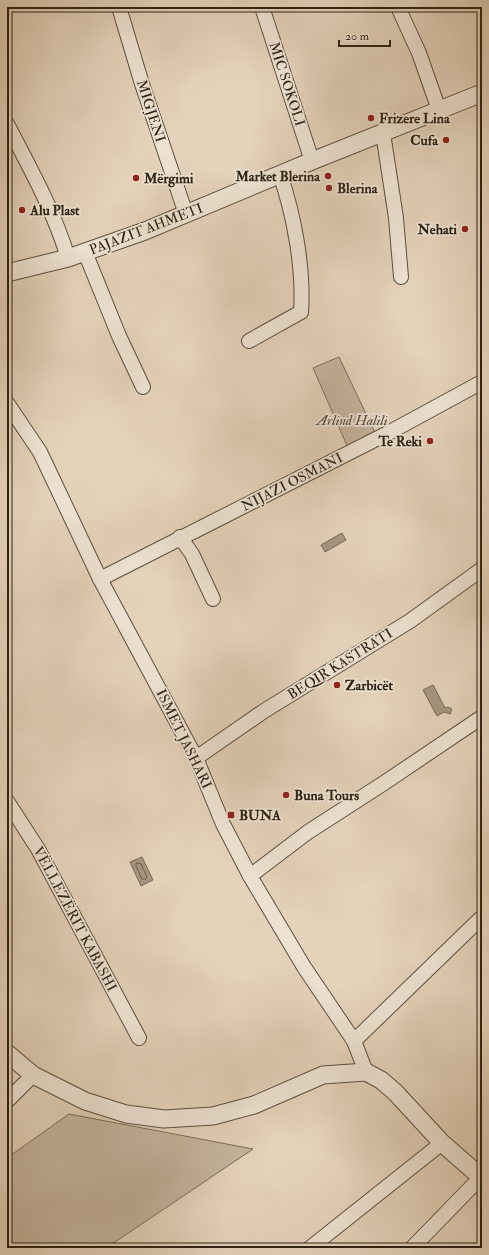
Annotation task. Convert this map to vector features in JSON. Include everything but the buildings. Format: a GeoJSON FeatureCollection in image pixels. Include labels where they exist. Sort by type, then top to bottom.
{"type":"FeatureCollection","features":[{"type":"Feature","properties":{"kind":"street","name":"MIGJENI"},"geometry":{"type":"LineString","coordinates":[[119,7],[142,84],[186,214]]}},
{"type":"Feature","properties":{"kind":"street","name":"MIC SOKOLI"},"geometry":{"type":"LineString","coordinates":[[262,7],[312,161]]}},
{"type":"Feature","properties":{"kind":"street"},"geometry":{"type":"LineString","coordinates":[[398,7],[419,53],[439,110]]}},
{"type":"Feature","properties":{"kind":"street","name":"PAJAZIT AHMETI"},"geometry":{"type":"LineString","coordinates":[[7,273],[68,258],[186,214],[280,174],[482,93]]}},
{"type":"Feature","properties":{"kind":"street"},"geometry":{"type":"LineString","coordinates":[[7,124],[43,194],[60,232],[68,258]]}},
{"type":"Feature","properties":{"kind":"street"},"geometry":{"type":"LineString","coordinates":[[383,133],[396,218],[401,277]]}},
{"type":"Feature","properties":{"kind":"street"},"geometry":{"type":"LineString","coordinates":[[249,341],[301,312],[302,292],[300,269],[287,193],[280,174]]}},
{"type":"Feature","properties":{"kind":"street"},"geometry":{"type":"LineString","coordinates":[[85,252],[116,329],[144,387]]}},
{"type":"Feature","properties":{"kind":"street","name":"NIJAZI OSMANI"},"geometry":{"type":"LineString","coordinates":[[100,578],[390,432],[482,382]]}},
{"type":"Feature","properties":{"kind":"street","name":"ISMET JASHARI"},"geometry":{"type":"LineString","coordinates":[[7,403],[40,452],[100,578],[196,758],[223,824],[250,876],[309,973],[354,1041],[366,1072]]}},
{"type":"Feature","properties":{"kind":"street"},"geometry":{"type":"LineString","coordinates":[[180,537],[192,554],[213,599]]}},
{"type":"Feature","properties":{"kind":"street","name":"BEQIR KASTRATI"},"geometry":{"type":"LineString","coordinates":[[196,758],[264,711],[410,620],[482,569]]}},
{"type":"Feature","properties":{"kind":"street"},"geometry":{"type":"LineString","coordinates":[[250,876],[308,832],[384,784],[482,717]]}},
{"type":"Feature","properties":{"kind":"street","name":"VËLLEZËRIT KABASHI"},"geometry":{"type":"LineString","coordinates":[[7,802],[38,849],[139,1038]]}},
{"type":"Feature","properties":{"kind":"street"},"geometry":{"type":"LineString","coordinates":[[354,1041],[481,918]]}},
{"type":"Feature","properties":{"kind":"street"},"geometry":{"type":"LineString","coordinates":[[7,1053],[34,1075],[85,1101],[126,1114],[164,1119],[213,1116],[254,1105],[323,1075],[366,1072],[381,1080],[395,1092],[442,1143],[482,1178],[412,1248]]}},
{"type":"Feature","properties":{"kind":"street"},"geometry":{"type":"LineString","coordinates":[[7,1101],[34,1075]]}},
{"type":"Feature","properties":{"kind":"street"},"geometry":{"type":"LineString","coordinates":[[310,1248],[442,1143]]}},
{"type":"Feature","properties":{"kind":"green space","name":"Arlind Halili"},"geometry":{"type":"Polygon","coordinates":[[[339,357],[376,435],[349,450],[313,368],[339,357]]]}},
{"type":"Feature","properties":{"kind":"green space"},"geometry":{"type":"Polygon","coordinates":[[[69,1114],[253,1149],[106,1248],[7,1248],[7,1158],[69,1114]]]}},
{"type":"Feature","properties":{"kind":"water"},"geometry":{"type":"Polygon","coordinates":[[[342,533],[346,540],[325,552],[321,545],[342,533]]]}},
{"type":"Feature","properties":{"kind":"water"},"geometry":{"type":"Polygon","coordinates":[[[433,685],[445,708],[448,707],[452,709],[450,714],[444,712],[437,716],[423,690],[433,685]]]}},
{"type":"Feature","properties":{"kind":"water"},"geometry":{"type":"Polygon","coordinates":[[[142,857],[153,880],[141,886],[130,862],[142,857]]]}},
{"type":"Feature","properties":{"kind":"place","name":"Frizere Lina"},"geometry":{"type":"Point","coordinates":[371,118]}},
{"type":"Feature","properties":{"kind":"place","name":"Cufa"},"geometry":{"type":"Point","coordinates":[446,140]}},
{"type":"Feature","properties":{"kind":"place","name":"Market Blerina"},"geometry":{"type":"Point","coordinates":[328,176]}},
{"type":"Feature","properties":{"kind":"place","name":"Mërgimi"},"geometry":{"type":"Point","coordinates":[136,178]}},
{"type":"Feature","properties":{"kind":"place","name":"Blerina"},"geometry":{"type":"Point","coordinates":[329,188]}},
{"type":"Feature","properties":{"kind":"place","name":"Alu Plast"},"geometry":{"type":"Point","coordinates":[22,210]}},
{"type":"Feature","properties":{"kind":"place","name":"Nehati"},"geometry":{"type":"Point","coordinates":[465,229]}},
{"type":"Feature","properties":{"kind":"place","name":"Te Reki"},"geometry":{"type":"Point","coordinates":[430,441]}},
{"type":"Feature","properties":{"kind":"place","name":"Zarbicët"},"geometry":{"type":"Point","coordinates":[337,685]}},
{"type":"Feature","properties":{"kind":"place","name":"Buna Tours"},"geometry":{"type":"Point","coordinates":[286,795]}},
{"type":"Feature","properties":{"kind":"place","name":"BUNA"},"geometry":{"type":"Point","coordinates":[231,815]}}]}
